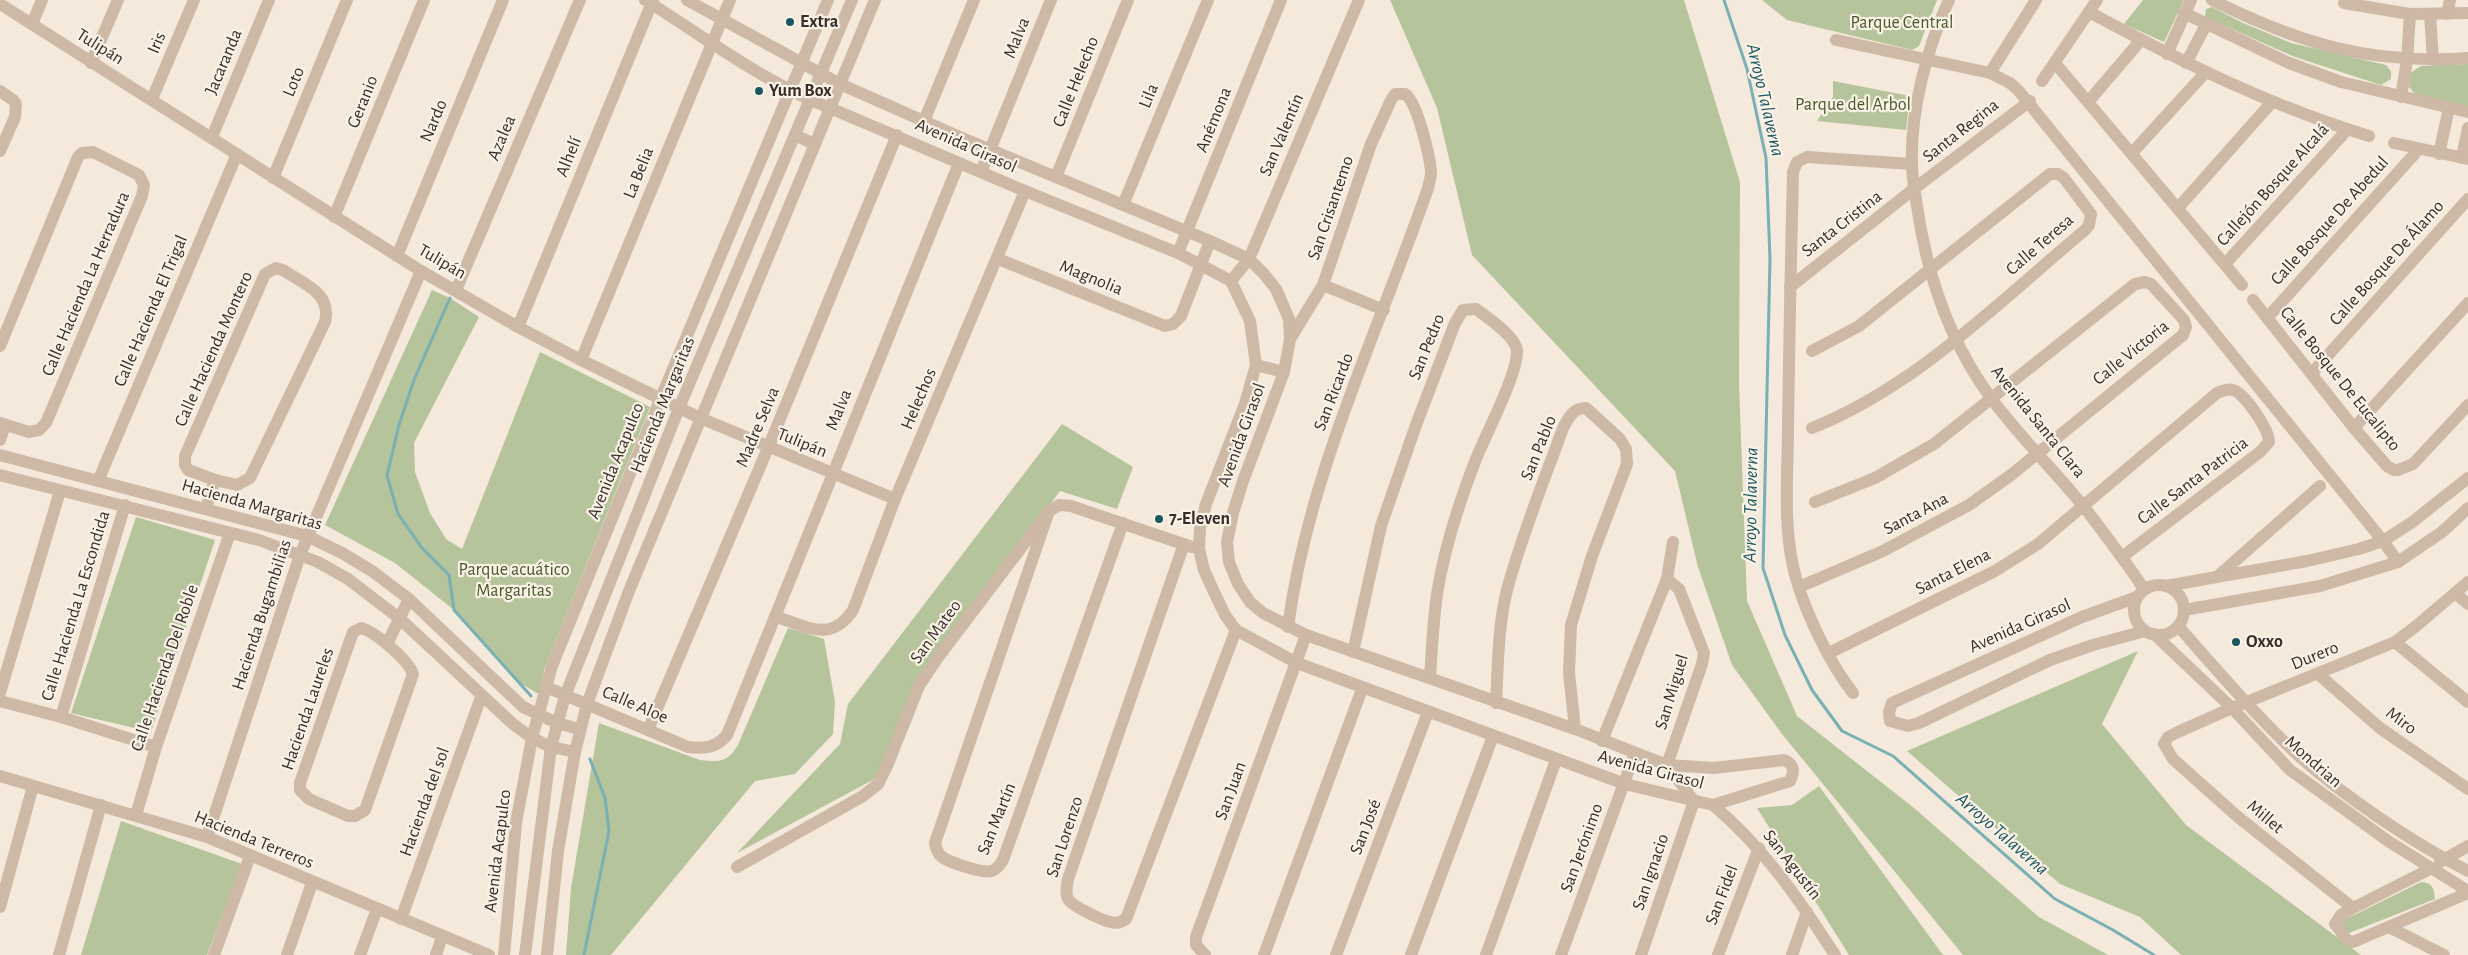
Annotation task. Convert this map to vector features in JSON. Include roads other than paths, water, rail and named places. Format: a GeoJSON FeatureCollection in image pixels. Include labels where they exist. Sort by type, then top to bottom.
{"type":"FeatureCollection","features":[{"type":"Feature","properties":{"kind":"street"},"geometry":{"type":"LineString","coordinates":[[32,24],[42,0]]}},
{"type":"Feature","properties":{"kind":"street"},"geometry":{"type":"LineString","coordinates":[[91,63],[118,0]]}},
{"type":"Feature","properties":{"kind":"street","name":"Iris"},"geometry":{"type":"LineString","coordinates":[[152,99],[194,0]]}},
{"type":"Feature","properties":{"kind":"street","name":"Jacaranda"},"geometry":{"type":"LineString","coordinates":[[212,137],[269,0]]}},
{"type":"Feature","properties":{"kind":"street","name":"Loto"},"geometry":{"type":"LineString","coordinates":[[273,178],[347,0]]}},
{"type":"Feature","properties":{"kind":"street","name":"Geranio"},"geometry":{"type":"LineString","coordinates":[[334,217],[424,0]]}},
{"type":"Feature","properties":{"kind":"street","name":"Nardo"},"geometry":{"type":"LineString","coordinates":[[397,256],[503,0]]}},
{"type":"Feature","properties":{"kind":"street","name":"Azalea"},"geometry":{"type":"LineString","coordinates":[[456,290],[580,0]]}},
{"type":"Feature","properties":{"kind":"street","name":"Avenida Girasol"},"geometry":{"type":"LineString","coordinates":[[650,1],[711,44],[810,100],[1178,253],[1201,263],[1231,281],[1250,321],[1256,365],[1244,404],[1206,504],[1200,528],[1199,549],[1204,570],[1214,592],[1225,615],[1236,630],[1297,663],[1362,689],[1624,784],[1713,805],[1790,781],[1794,773],[1793,767],[1790,762],[1778,760],[1714,768],[1668,765],[1574,729],[1306,635],[1263,614],[1250,602],[1238,584],[1229,562],[1227,542],[1233,513],[1243,481],[1284,372],[1290,340],[1289,320],[1276,289],[1248,259],[1210,241],[990,150],[840,84],[802,65],[687,0]]}},
{"type":"Feature","properties":{"kind":"street","name":"La Belia"},"geometry":{"type":"LineString","coordinates":[[581,360],[730,0]]}},
{"type":"Feature","properties":{"kind":"street","name":"Avenida Acapulco"},"geometry":{"type":"LineString","coordinates":[[504,955],[516,823],[532,738],[546,687],[579,596],[828,0]]}},
{"type":"Feature","properties":{"kind":"street"},"geometry":{"type":"LineString","coordinates":[[822,75],[852,0]]}},
{"type":"Feature","properties":{"kind":"street"},"geometry":{"type":"LineString","coordinates":[[547,955],[558,851],[579,729],[587,704],[630,590],[700,418],[875,0]]}},
{"type":"Feature","properties":{"kind":"street"},"geometry":{"type":"LineString","coordinates":[[924,121],[974,0]]}},
{"type":"Feature","properties":{"kind":"street","name":"Malva"},"geometry":{"type":"LineString","coordinates":[[981,172],[1051,0]]}},
{"type":"Feature","properties":{"kind":"street","name":"Calle Helecho"},"geometry":{"type":"LineString","coordinates":[[1056,177],[1128,0]]}},
{"type":"Feature","properties":{"kind":"street","name":"Lila"},"geometry":{"type":"LineString","coordinates":[[1123,205],[1208,0]]}},
{"type":"Feature","properties":{"kind":"street","name":"Anémona"},"geometry":{"type":"LineString","coordinates":[[1178,253],[1281,0]]}},
{"type":"Feature","properties":{"kind":"street","name":"San Valentín"},"geometry":{"type":"LineString","coordinates":[[1231,281],[1248,259],[1359,0]]}},
{"type":"Feature","properties":{"kind":"street","name":"Avenida Santa Clara"},"geometry":{"type":"LineString","coordinates":[[1949,0],[1927,60],[1916,107],[1912,164],[1928,268],[1955,339],[1990,397],[2083,507],[2122,557],[2141,593]]}},
{"type":"Feature","properties":{"kind":"street"},"geometry":{"type":"LineString","coordinates":[[1990,73],[2036,0]]}},
{"type":"Feature","properties":{"kind":"street"},"geometry":{"type":"LineString","coordinates":[[2042,81],[2097,0]]}},
{"type":"Feature","properties":{"kind":"street"},"geometry":{"type":"LineString","coordinates":[[2167,54],[2184,13],[2192,0]]}},
{"type":"Feature","properties":{"kind":"street"},"geometry":{"type":"LineString","coordinates":[[2447,14],[2450,0]]}},
{"type":"Feature","properties":{"kind":"street","name":"Alhelí"},"geometry":{"type":"LineString","coordinates":[[518,327],[650,1]]}},
{"type":"Feature","properties":{"kind":"street"},"geometry":{"type":"LineString","coordinates":[[2215,1],[2287,34],[2317,44],[2356,53],[2407,60],[2468,58]]}},
{"type":"Feature","properties":{"kind":"street"},"geometry":{"type":"LineString","coordinates":[[2344,3],[2368,4],[2410,14],[2468,13]]}},
{"type":"Feature","properties":{"kind":"street","name":"Tulipán"},"geometry":{"type":"LineString","coordinates":[[0,4],[91,63],[212,137],[421,272],[456,290],[518,327],[660,400],[768,448],[895,499]]}},
{"type":"Feature","properties":{"kind":"street"},"geometry":{"type":"LineString","coordinates":[[2089,12],[2206,73],[2272,102],[2347,130],[2369,136]]}},
{"type":"Feature","properties":{"kind":"street"},"geometry":{"type":"LineString","coordinates":[[2184,13],[2289,63],[2342,82],[2468,112]]}},
{"type":"Feature","properties":{"kind":"street"},"geometry":{"type":"LineString","coordinates":[[2401,96],[2407,60],[2410,14]]}},
{"type":"Feature","properties":{"kind":"street"},"geometry":{"type":"LineString","coordinates":[[2430,14],[2433,60]]}},
{"type":"Feature","properties":{"kind":"street"},"geometry":{"type":"LineString","coordinates":[[2186,63],[2207,23]]}},
{"type":"Feature","properties":{"kind":"street"},"geometry":{"type":"LineString","coordinates":[[1836,40],[1990,73],[2010,83],[2030,101],[2383,540],[2398,562]]}},
{"type":"Feature","properties":{"kind":"street"},"geometry":{"type":"LineString","coordinates":[[2088,102],[2141,40]]}},
{"type":"Feature","properties":{"kind":"street"},"geometry":{"type":"LineString","coordinates":[[2055,63],[2242,285]]}},
{"type":"Feature","properties":{"kind":"street"},"geometry":{"type":"LineString","coordinates":[[2132,153],[2206,73]]}},
{"type":"Feature","properties":{"kind":"street","name":"Hacienda Margaritas"},"geometry":{"type":"LineString","coordinates":[[552,746],[565,696],[680,408],[822,75]]}},
{"type":"Feature","properties":{"kind":"street"},"geometry":{"type":"LineString","coordinates":[[0,91],[13,100],[16,110],[0,152]]}},
{"type":"Feature","properties":{"kind":"street","name":"San Crisantemo"},"geometry":{"type":"LineString","coordinates":[[1290,340],[1323,285],[1371,144],[1383,118],[1395,94],[1405,94]]}},
{"type":"Feature","properties":{"kind":"street","name":"San Ricardo"},"geometry":{"type":"LineString","coordinates":[[1288,627],[1294,576],[1308,521],[1341,419],[1384,310],[1422,205],[1431,174],[1430,160],[1413,102],[1405,94]]}},
{"type":"Feature","properties":{"kind":"street","name":"Santa Regina"},"geometry":{"type":"LineString","coordinates":[[1915,188],[2030,101]]}},
{"type":"Feature","properties":{"kind":"street"},"geometry":{"type":"LineString","coordinates":[[2178,208],[2272,102]]}},
{"type":"Feature","properties":{"kind":"street"},"geometry":{"type":"LineString","coordinates":[[2439,154],[2449,108]]}},
{"type":"Feature","properties":{"kind":"street"},"geometry":{"type":"LineString","coordinates":[[2394,143],[2465,159],[2468,128]]}},
{"type":"Feature","properties":{"kind":"street","name":"Callejón Bosque Alcalá"},"geometry":{"type":"LineString","coordinates":[[2225,264],[2347,130]]}},
{"type":"Feature","properties":{"kind":"street"},"geometry":{"type":"LineString","coordinates":[[795,135],[814,144]]}},
{"type":"Feature","properties":{"kind":"street","name":"Madre Selva"},"geometry":{"type":"LineString","coordinates":[[648,730],[768,448],[897,135]]}},
{"type":"Feature","properties":{"kind":"street","name":"Calle Bosque De Abedul"},"geometry":{"type":"LineString","coordinates":[[2268,316],[2419,149]]}},
{"type":"Feature","properties":{"kind":"street","name":"Calle Hacienda La Herradura"},"geometry":{"type":"LineString","coordinates":[[0,346],[78,157],[82,153],[93,152],[138,175],[144,185],[142,196],[46,422],[39,430],[34,431],[3,424],[0,440]]}},
{"type":"Feature","properties":{"kind":"street","name":"Calle Hacienda El Trigal"},"geometry":{"type":"LineString","coordinates":[[98,481],[237,154]]}},
{"type":"Feature","properties":{"kind":"street"},"geometry":{"type":"LineString","coordinates":[[1853,693],[1839,674],[1829,653],[1799,587],[1793,566],[1788,513],[1793,172],[1800,159],[1812,157],[1912,164]]}},
{"type":"Feature","properties":{"kind":"street","name":"Malva"},"geometry":{"type":"LineString","coordinates":[[711,747],[721,743],[727,735],[777,616],[832,474],[959,162]]}},
{"type":"Feature","properties":{"kind":"street","name":"Calle Teresa"},"geometry":{"type":"LineString","coordinates":[[1928,268],[2050,174],[2058,174],[2064,178],[2091,214],[2089,225],[2085,230],[1955,339]]}},
{"type":"Feature","properties":{"kind":"street","name":"Santa Cristina"},"geometry":{"type":"LineString","coordinates":[[1790,287],[1915,188]]}},
{"type":"Feature","properties":{"kind":"street","name":"Helechos"},"geometry":{"type":"LineString","coordinates":[[777,616],[819,630],[838,627],[846,621],[853,610],[895,499],[998,259],[1025,191]]}},
{"type":"Feature","properties":{"kind":"street","name":"Calle Bosque De Álamo"},"geometry":{"type":"LineString","coordinates":[[2312,373],[2468,199]]}},
{"type":"Feature","properties":{"kind":"street"},"geometry":{"type":"LineString","coordinates":[[1201,263],[1210,241]]}},
{"type":"Feature","properties":{"kind":"street","name":"Magnolia"},"geometry":{"type":"LineString","coordinates":[[998,259],[1158,324],[1173,324],[1181,316],[1201,263]]}},
{"type":"Feature","properties":{"kind":"street"},"geometry":{"type":"LineString","coordinates":[[1812,351],[1859,326],[1928,268]]}},
{"type":"Feature","properties":{"kind":"street","name":"Calle Hacienda Montero"},"geometry":{"type":"LineString","coordinates":[[269,270],[283,270],[322,297],[327,312],[325,322],[250,478],[237,485],[215,480],[188,470],[185,465],[184,456],[265,274],[269,270]]}},
{"type":"Feature","properties":{"kind":"street","name":"Hacienda Bugambilias"},"geometry":{"type":"LineString","coordinates":[[207,837],[307,536],[421,272]]}},
{"type":"Feature","properties":{"kind":"street","name":"Calle Victoria"},"geometry":{"type":"LineString","coordinates":[[1815,502],[1875,478],[1915,457],[2140,282],[2151,284],[2184,320],[2186,327],[2183,335],[2037,452]]}},
{"type":"Feature","properties":{"kind":"street"},"geometry":{"type":"LineString","coordinates":[[1323,285],[1384,310]]}},
{"type":"Feature","properties":{"kind":"street","name":"Calle Bosque De Eucalipto"},"geometry":{"type":"LineString","coordinates":[[2254,300],[2354,428],[2387,466],[2398,470],[2413,464],[2468,405]]}},
{"type":"Feature","properties":{"kind":"street"},"geometry":{"type":"LineString","coordinates":[[2354,428],[2468,303]]}},
{"type":"Feature","properties":{"kind":"street","name":"San Pedro"},"geometry":{"type":"LineString","coordinates":[[1353,652],[1381,526],[1416,425],[1454,323],[1463,310],[1476,310],[1508,336],[1515,343],[1518,351],[1510,378],[1476,460],[1446,556],[1437,594],[1430,678]]}},
{"type":"Feature","properties":{"kind":"street"},"geometry":{"type":"LineString","coordinates":[[1812,428],[1858,408],[1955,339]]}},
{"type":"Feature","properties":{"kind":"street"},"geometry":{"type":"LineString","coordinates":[[1256,365],[1284,372]]}},
{"type":"Feature","properties":{"kind":"street","name":"Calle Santa Patricia"},"geometry":{"type":"LineString","coordinates":[[2083,507],[2217,393],[2226,389],[2232,390],[2239,393],[2246,400],[2269,435],[2269,442],[2122,557]]}},
{"type":"Feature","properties":{"kind":"street","name":"San Pablo"},"geometry":{"type":"LineString","coordinates":[[1496,703],[1499,640],[1507,590],[1530,518],[1564,428],[1571,414],[1578,408],[1586,408],[1620,439],[1626,449],[1627,464],[1592,556],[1571,624],[1569,673],[1574,729]]}},
{"type":"Feature","properties":{"kind":"street","name":"Santa Ana"},"geometry":{"type":"LineString","coordinates":[[1799,587],[1883,551],[1946,518],[1991,490],[2037,452]]}},
{"type":"Feature","properties":{"kind":"street","name":"Hacienda Margaritas"},"geometry":{"type":"LineString","coordinates":[[0,455],[307,536],[342,553],[372,571],[409,599],[512,698],[538,716],[579,729]]}},
{"type":"Feature","properties":{"kind":"street","name":"Hacienda Margaritas"},"geometry":{"type":"LineString","coordinates":[[0,475],[272,544],[318,562],[348,579],[399,618],[481,697],[513,724],[532,738],[575,752]]}},
{"type":"Feature","properties":{"kind":"street"},"geometry":{"type":"LineString","coordinates":[[2166,586],[2328,557],[2383,540],[2438,503],[2468,478]]}},
{"type":"Feature","properties":{"kind":"street"},"geometry":{"type":"LineString","coordinates":[[206,508],[215,480]]}},
{"type":"Feature","properties":{"kind":"street"},"geometry":{"type":"LineString","coordinates":[[2218,576],[2320,486]]}},
{"type":"Feature","properties":{"kind":"street"},"geometry":{"type":"LineString","coordinates":[[0,693],[60,491]]}},
{"type":"Feature","properties":{"kind":"street"},"geometry":{"type":"LineString","coordinates":[[1050,511],[1059,505],[1070,506],[1199,549]]}},
{"type":"Feature","properties":{"kind":"street","name":"Calle Hacienda La Escondida"},"geometry":{"type":"LineString","coordinates":[[61,717],[125,506]]}},
{"type":"Feature","properties":{"kind":"street","name":"Santa Elena"},"geometry":{"type":"LineString","coordinates":[[1829,653],[2012,562],[2038,544],[2083,507]]}},
{"type":"Feature","properties":{"kind":"street"},"geometry":{"type":"LineString","coordinates":[[2184,610],[2320,586],[2398,562],[2442,532],[2468,508]]}},
{"type":"Feature","properties":{"kind":"street","name":"San Martín"},"geometry":{"type":"LineString","coordinates":[[1050,511],[935,842],[937,851],[942,857],[982,872],[991,871],[998,867],[1003,860],[1123,523]]}},
{"type":"Feature","properties":{"kind":"street","name":"San Mateo"},"geometry":{"type":"LineString","coordinates":[[737,867],[863,796],[878,784],[892,757],[919,686],[938,656],[1050,511]]}},
{"type":"Feature","properties":{"kind":"street","name":"Calle Hacienda Del Roble"},"geometry":{"type":"LineString","coordinates":[[136,814],[156,747],[230,533]]}},
{"type":"Feature","properties":{"kind":"street"},"geometry":{"type":"LineString","coordinates":[[1602,741],[1667,579],[1673,542]]}},
{"type":"Feature","properties":{"kind":"street","name":"San Lorenzo"},"geometry":{"type":"LineString","coordinates":[[1184,544],[1068,879],[1066,892],[1069,901],[1077,906],[1110,922],[1120,923],[1126,919],[1236,630]]}},
{"type":"Feature","properties":{"kind":"street","name":"San Miguel"},"geometry":{"type":"LineString","coordinates":[[1667,579],[1679,589],[1704,653],[1668,765]]}},
{"type":"Feature","properties":{"kind":"street","name":"Durero"},"geometry":{"type":"LineString","coordinates":[[2164,744],[2168,737],[2232,708],[2395,642],[2468,582]]}},
{"type":"Feature","properties":{"kind":"street"},"geometry":{"type":"LineString","coordinates":[[2158,584],[2166,586],[2179,595],[2184,610],[2178,626],[2171,631],[2150,632],[2139,625],[2134,612],[2141,593],[2158,584]]}},
{"type":"Feature","properties":{"kind":"street","name":"Avenida Girasol"},"geometry":{"type":"LineString","coordinates":[[2141,593],[2082,617],[1892,703],[1889,712],[1890,721],[1908,726],[1933,717],[2050,660],[2093,645],[2150,632]]}},
{"type":"Feature","properties":{"kind":"street"},"geometry":{"type":"LineString","coordinates":[[2455,593],[2468,604]]}},
{"type":"Feature","properties":{"kind":"street"},"geometry":{"type":"LineString","coordinates":[[387,644],[409,599]]}},
{"type":"Feature","properties":{"kind":"street","name":"Mondrian"},"geometry":{"type":"LineString","coordinates":[[2178,626],[2246,702],[2300,756],[2368,809],[2445,860],[2468,871]]}},
{"type":"Feature","properties":{"kind":"street","name":"Hacienda Laureles"},"geometry":{"type":"LineString","coordinates":[[356,629],[366,629],[387,644],[409,667],[412,678],[365,810],[355,816],[348,816],[310,799],[300,790],[300,783],[353,632],[356,629]]}},
{"type":"Feature","properties":{"kind":"street","name":"Mondrian"},"geometry":{"type":"LineString","coordinates":[[2150,632],[2232,708],[2290,770],[2329,800],[2430,869],[2468,892]]}},
{"type":"Feature","properties":{"kind":"street","name":"San Juan"},"geometry":{"type":"LineString","coordinates":[[1205,955],[1196,945],[1196,937],[1306,635]]}},
{"type":"Feature","properties":{"kind":"street"},"geometry":{"type":"LineString","coordinates":[[2395,642],[2468,702]]}},
{"type":"Feature","properties":{"kind":"street","name":"Miro"},"geometry":{"type":"LineString","coordinates":[[2318,674],[2380,728],[2468,789]]}},
{"type":"Feature","properties":{"kind":"street","name":"Calle Aloe"},"geometry":{"type":"LineString","coordinates":[[546,687],[688,747],[711,747]]}},
{"type":"Feature","properties":{"kind":"street"},"geometry":{"type":"LineString","coordinates":[[1264,955],[1362,689]]}},
{"type":"Feature","properties":{"kind":"street","name":"Hacienda del sol"},"geometry":{"type":"LineString","coordinates":[[401,919],[481,697]]}},
{"type":"Feature","properties":{"kind":"street"},"geometry":{"type":"LineString","coordinates":[[0,701],[61,717],[156,747]]}},
{"type":"Feature","properties":{"kind":"street","name":"San José"},"geometry":{"type":"LineString","coordinates":[[1336,955],[1428,712]]}},
{"type":"Feature","properties":{"kind":"street"},"geometry":{"type":"LineString","coordinates":[[1412,955],[1493,736]]}},
{"type":"Feature","properties":{"kind":"street","name":"Millet"},"geometry":{"type":"LineString","coordinates":[[2164,744],[2173,759],[2238,817],[2353,908]]}},
{"type":"Feature","properties":{"kind":"street"},"geometry":{"type":"LineString","coordinates":[[525,955],[552,746]]}},
{"type":"Feature","properties":{"kind":"street","name":"San Jerónimo"},"geometry":{"type":"LineString","coordinates":[[1561,955],[1635,753]]}},
{"type":"Feature","properties":{"kind":"street"},"geometry":{"type":"LineString","coordinates":[[1486,955],[1556,760]]}},
{"type":"Feature","properties":{"kind":"street"},"geometry":{"type":"LineString","coordinates":[[1668,765],[1694,800]]}},
{"type":"Feature","properties":{"kind":"street","name":"Hacienda Terreros"},"geometry":{"type":"LineString","coordinates":[[0,776],[136,814],[207,837],[312,883],[489,955]]}},
{"type":"Feature","properties":{"kind":"street"},"geometry":{"type":"LineString","coordinates":[[0,908],[33,786]]}},
{"type":"Feature","properties":{"kind":"street","name":"San Ignacio"},"geometry":{"type":"LineString","coordinates":[[1642,955],[1694,800]]}},
{"type":"Feature","properties":{"kind":"street"},"geometry":{"type":"LineString","coordinates":[[60,955],[101,805]]}},
{"type":"Feature","properties":{"kind":"street","name":"San Agustín"},"geometry":{"type":"LineString","coordinates":[[1713,805],[1759,848],[1807,912],[1835,955]]}},
{"type":"Feature","properties":{"kind":"street"},"geometry":{"type":"LineString","coordinates":[[2468,846],[2430,869],[2340,915],[2335,924],[2349,941],[2358,940],[2468,892]]}},
{"type":"Feature","properties":{"kind":"street","name":"San Fidel"},"geometry":{"type":"LineString","coordinates":[[1718,955],[1759,848]]}},
{"type":"Feature","properties":{"kind":"street"},"geometry":{"type":"LineString","coordinates":[[214,955],[250,856]]}},
{"type":"Feature","properties":{"kind":"street"},"geometry":{"type":"LineString","coordinates":[[287,955],[312,883]]}},
{"type":"Feature","properties":{"kind":"street"},"geometry":{"type":"LineString","coordinates":[[360,955],[376,909]]}},
{"type":"Feature","properties":{"kind":"street"},"geometry":{"type":"LineString","coordinates":[[1792,955],[1807,912]]}},
{"type":"Feature","properties":{"kind":"street"},"geometry":{"type":"LineString","coordinates":[[2389,926],[2444,955]]}},
{"type":"Feature","properties":{"kind":"street"},"geometry":{"type":"LineString","coordinates":[[436,955],[442,937]]}},
{"type":"Feature","properties":{"kind":"waterway","name":"Arroyo Talaverna"},"geometry":{"type":"LineString","coordinates":[[1724,0],[1747,69],[1766,158],[1770,259],[1763,568],[1785,635],[1812,690],[1842,731],[1893,756],[2055,899],[2113,930],[2154,955]]}},
{"type":"Feature","properties":{"kind":"waterway"},"geometry":{"type":"LineString","coordinates":[[450,298],[414,380],[399,425],[387,475],[398,514],[422,548],[449,575],[454,610],[531,696]]}},
{"type":"Feature","properties":{"kind":"waterway"},"geometry":{"type":"LineString","coordinates":[[584,955],[609,831],[605,798],[590,759]]}},
{"type":"Feature","properties":{"kind":"place","name":"Extra"},"geometry":{"type":"Point","coordinates":[790,22]}},
{"type":"Feature","properties":{"kind":"place","name":"Yum Box"},"geometry":{"type":"Point","coordinates":[759,91]}},
{"type":"Feature","properties":{"kind":"place","name":"7-Eleven"},"geometry":{"type":"Point","coordinates":[1159,519]}},
{"type":"Feature","properties":{"kind":"place","name":"Oxxo"},"geometry":{"type":"Point","coordinates":[2236,642]}},
{"type":"Feature","properties":{"kind":"park label","name":"Parque Central"},"geometry":{"type":"Point","coordinates":[1902,23]}},
{"type":"Feature","properties":{"kind":"park label","name":"Parque del Arbol"},"geometry":{"type":"Point","coordinates":[1853,105]}},
{"type":"Feature","properties":{"kind":"park label","name":"Parque acuático Margaritas"},"geometry":{"type":"Point","coordinates":[514,580]}}]}
